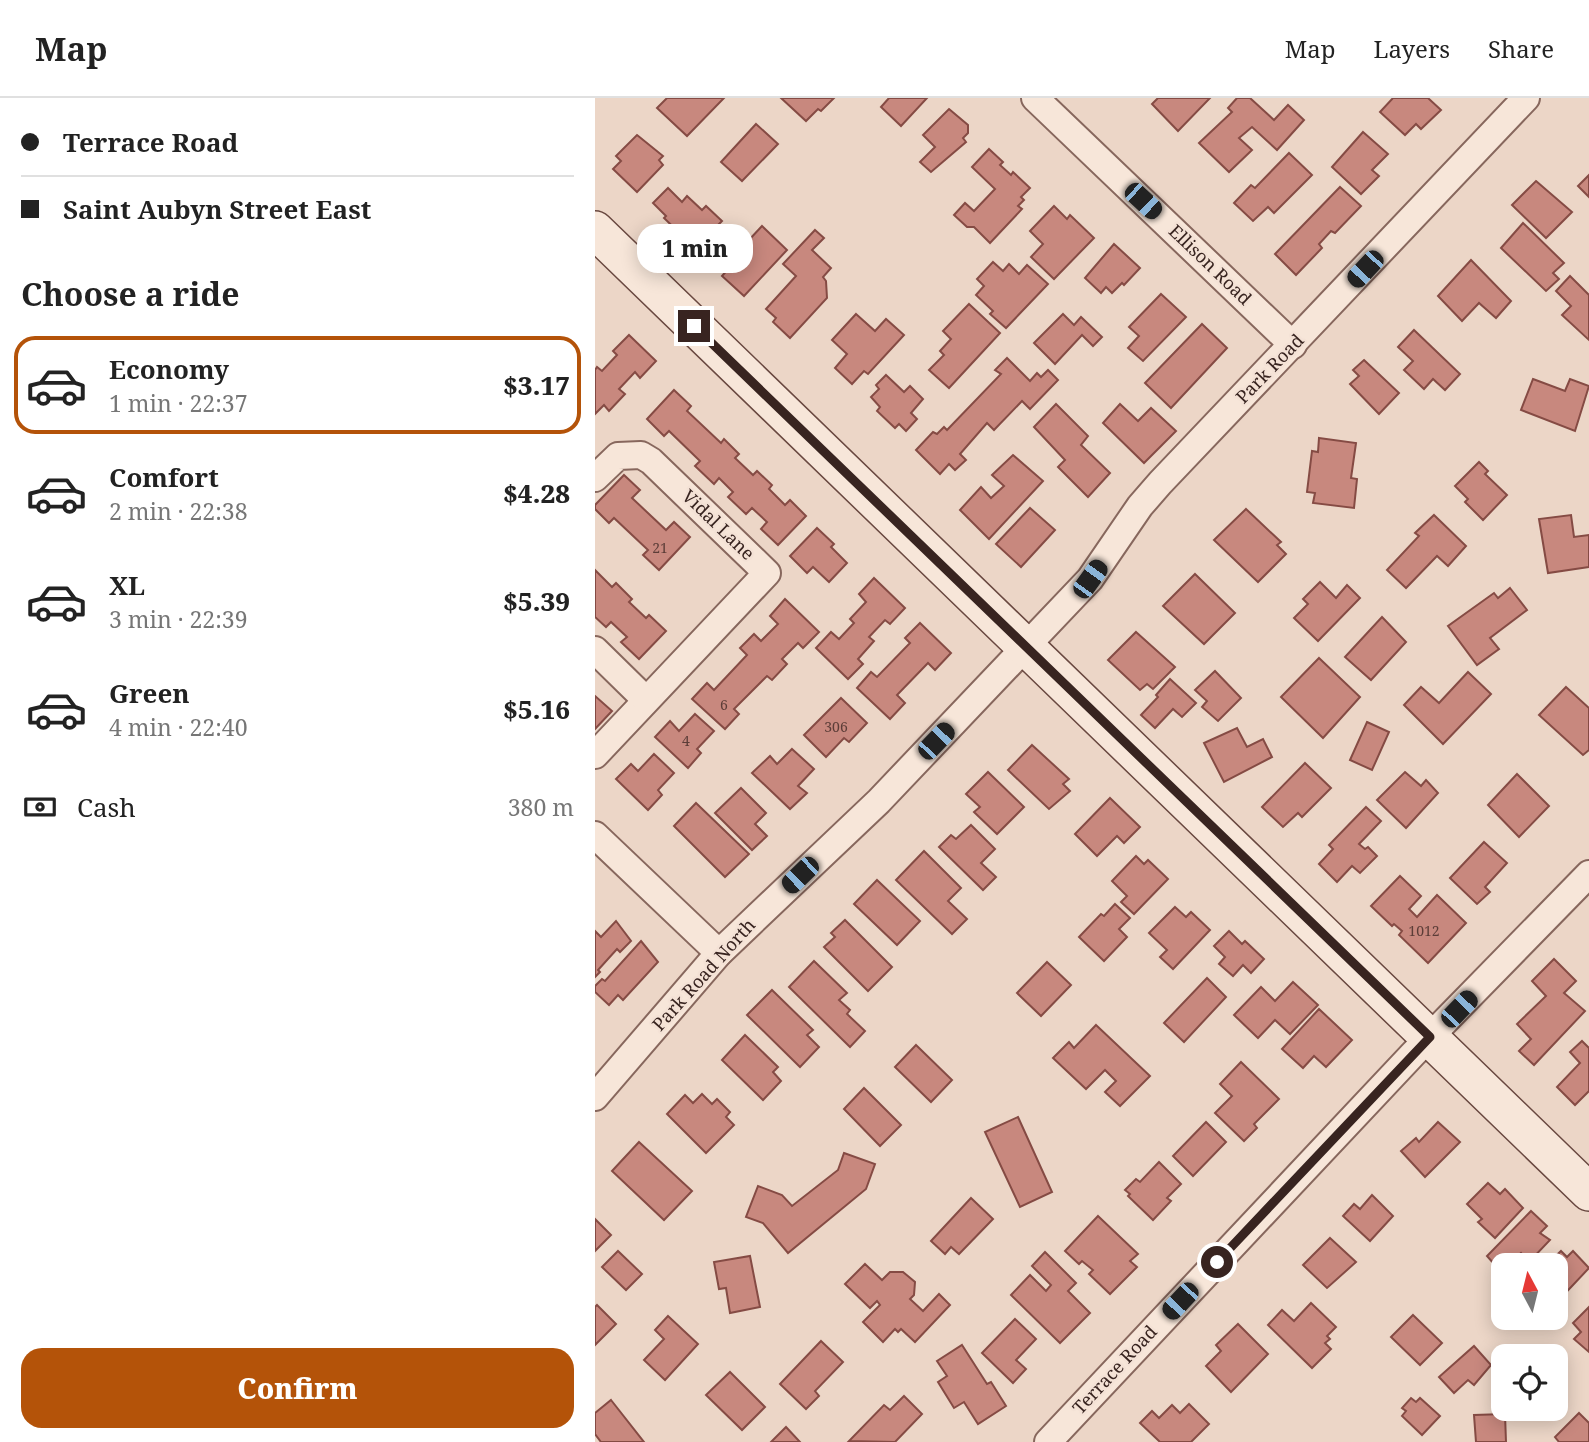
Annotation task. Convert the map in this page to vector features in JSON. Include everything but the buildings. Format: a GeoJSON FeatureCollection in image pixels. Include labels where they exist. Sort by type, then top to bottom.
{"type":"FeatureCollection","features":[{"type":"Feature","properties":{"kind":"main road"},"geometry":{"type":"LineString","coordinates":[[595,230],[1589,1192]]}},
{"type":"Feature","properties":{"kind":"street","name":"Ellison Road"},"geometry":{"type":"LineString","coordinates":[[1035,98],[1293,345]]}},
{"type":"Feature","properties":{"kind":"street","name":"Park Road"},"geometry":{"type":"LineString","coordinates":[[1025,648],[1090,579],[1140,506],[1526,98]]}},
{"type":"Feature","properties":{"kind":"street","name":"Vidal Lane"},"geometry":{"type":"LineString","coordinates":[[595,478],[618,456],[641,455],[767,573],[595,755]]}},
{"type":"Feature","properties":{"kind":"street","name":"Park Road North"},"geometry":{"type":"LineString","coordinates":[[595,1097],[719,953],[879,801],[1025,648]]}},
{"type":"Feature","properties":{"kind":"street"},"geometry":{"type":"LineString","coordinates":[[595,650],[646,700]]}},
{"type":"Feature","properties":{"kind":"street"},"geometry":{"type":"LineString","coordinates":[[595,835],[719,953]]}},
{"type":"Feature","properties":{"kind":"street","name":"Terrace Road"},"geometry":{"type":"LineString","coordinates":[[1048,1442],[1430,1037],[1589,874]]}},
{"type":"Feature","properties":{"kind":"route"},"geometry":{"type":"LineString","coordinates":[[694,326],[1430,1037],[1217,1262]]}}]}
